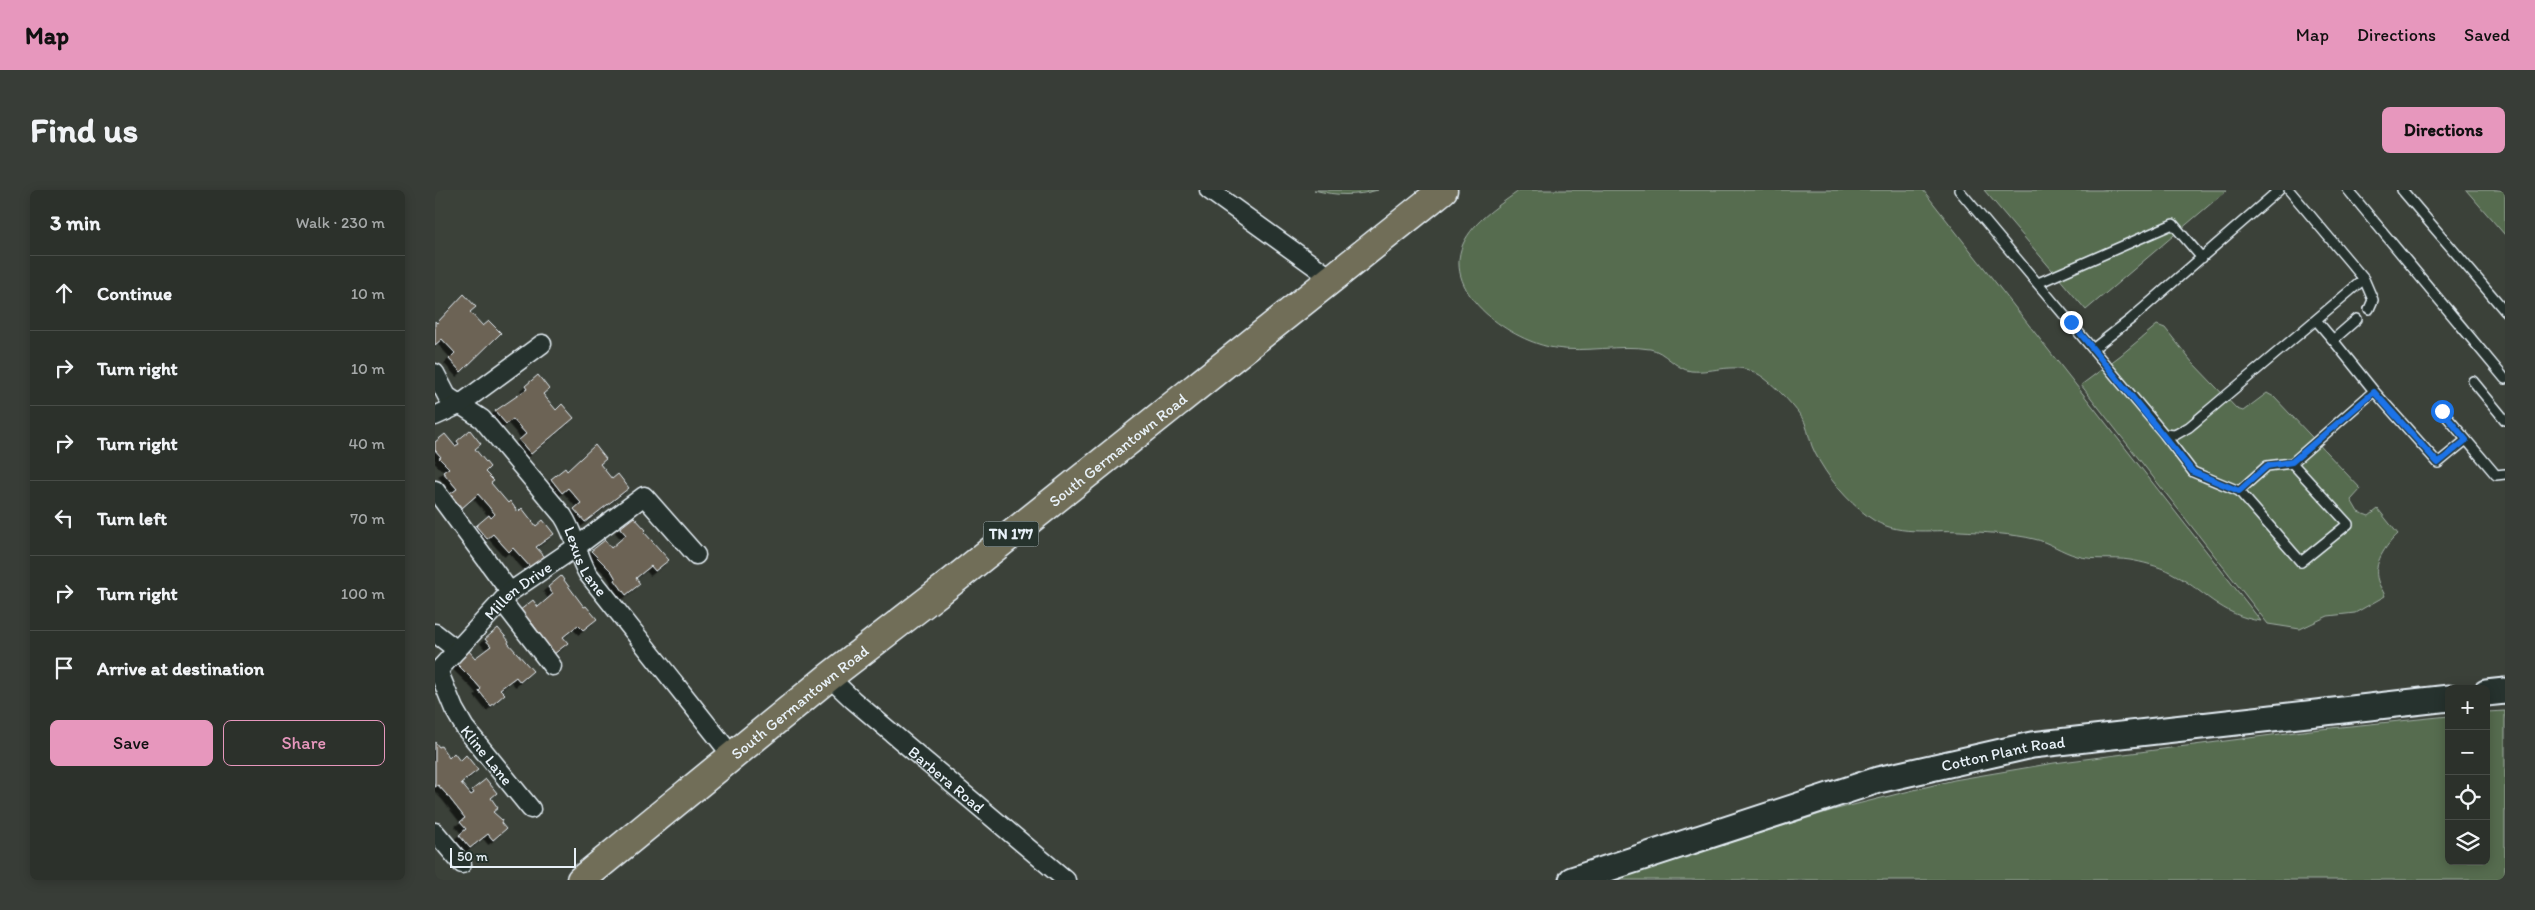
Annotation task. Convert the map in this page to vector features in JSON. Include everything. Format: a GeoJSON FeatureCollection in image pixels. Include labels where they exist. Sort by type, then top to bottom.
{"type":"FeatureCollection","features":[{"type":"Feature","properties":{"kind":"main road","name":"South Germantown Road"},"geometry":{"type":"LineString","coordinates":[[581,880],[733,757],[829,676],[943,589],[1443,190]]}},
{"type":"Feature","properties":{"kind":"street"},"geometry":{"type":"LineString","coordinates":[[1209,190],[1331,278]]}},
{"type":"Feature","properties":{"kind":"street"},"geometry":{"type":"LineString","coordinates":[[435,416],[459,405],[541,344]]}},
{"type":"Feature","properties":{"kind":"street","name":"Lexus Lane"},"geometry":{"type":"LineString","coordinates":[[435,373],[447,396],[459,405],[477,414],[512,453],[567,522],[588,574],[733,757]]}},
{"type":"Feature","properties":{"kind":"street"},"geometry":{"type":"LineString","coordinates":[[435,490],[551,666]]}},
{"type":"Feature","properties":{"kind":"street","name":"Millen Drive"},"geometry":{"type":"LineString","coordinates":[[437,672],[506,597],[644,496],[695,556]]}},
{"type":"Feature","properties":{"kind":"street"},"geometry":{"type":"LineString","coordinates":[[435,633],[457,650]]}},
{"type":"Feature","properties":{"kind":"street","name":"Kline Lane"},"geometry":{"type":"LineString","coordinates":[[437,672],[465,728],[531,809]]}},
{"type":"Feature","properties":{"kind":"street","name":"Barbera Road"},"geometry":{"type":"LineString","coordinates":[[829,676],[853,700],[1066,880]]}},
{"type":"Feature","properties":{"kind":"street"},"geometry":{"type":"LineString","coordinates":[[2490,693],[2505,691]]}},
{"type":"Feature","properties":{"kind":"street","name":"Cotton Plant Road"},"geometry":{"type":"LineString","coordinates":[[1572,880],[1878,780],[2032,745],[2445,698]]}},
{"type":"Feature","properties":{"kind":"street"},"geometry":{"type":"LineString","coordinates":[[435,832],[462,864]]}},
{"type":"Feature","properties":{"kind":"lane"},"geometry":{"type":"LineString","coordinates":[[1959,190],[2094,348],[2193,472],[2239,491],[2301,562],[2347,524],[2292,462]]}},
{"type":"Feature","properties":{"kind":"lane"},"geometry":{"type":"LineString","coordinates":[[2094,348],[2202,258],[2279,190]]}},
{"type":"Feature","properties":{"kind":"lane"},"geometry":{"type":"LineString","coordinates":[[2289,190],[2364,279],[2373,300],[2369,308]]}},
{"type":"Feature","properties":{"kind":"lane"},"geometry":{"type":"LineString","coordinates":[[2348,190],[2505,379]]}},
{"type":"Feature","properties":{"kind":"lane"},"geometry":{"type":"LineString","coordinates":[[2402,190],[2505,311]]}},
{"type":"Feature","properties":{"kind":"lane"},"geometry":{"type":"LineString","coordinates":[[2038,283],[2173,224],[2202,258]]}},
{"type":"Feature","properties":{"kind":"lane"},"geometry":{"type":"LineString","coordinates":[[2164,434],[2175,435],[2189,427],[2364,279]]}},
{"type":"Feature","properties":{"kind":"lane"},"geometry":{"type":"LineString","coordinates":[[2333,340],[2357,319]]}},
{"type":"Feature","properties":{"kind":"lane"},"geometry":{"type":"LineString","coordinates":[[2316,320],[2374,392],[2438,463],[2466,440]]}},
{"type":"Feature","properties":{"kind":"lane"},"geometry":{"type":"LineString","coordinates":[[2473,381],[2505,420]]}},
{"type":"Feature","properties":{"kind":"lane"},"geometry":{"type":"LineString","coordinates":[[2239,491],[2267,466],[2292,462],[2374,392]]}},
{"type":"Feature","properties":{"kind":"lane"},"geometry":{"type":"LineString","coordinates":[[2442,411],[2496,475],[2505,474]]}},
{"type":"Feature","properties":{"kind":"green space"},"geometry":{"type":"Polygon","coordinates":[[[1314,190],[1378,190],[1346,194],[1314,190]]]}},
{"type":"Feature","properties":{"kind":"green space"},"geometry":{"type":"Polygon","coordinates":[[[1520,190],[1923,190],[2261,621],[2235,614],[2223,608],[2170,572],[2145,563],[2123,559],[2084,557],[2071,554],[2040,540],[2026,537],[1960,531],[1901,530],[1879,523],[1853,504],[1832,480],[1813,450],[1802,417],[1791,403],[1770,383],[1750,370],[1733,368],[1700,371],[1685,370],[1655,350],[1650,349],[1626,347],[1579,350],[1555,348],[1538,344],[1502,326],[1471,297],[1462,280],[1459,263],[1463,244],[1468,235],[1481,220],[1520,190]]]}},
{"type":"Feature","properties":{"kind":"green space"},"geometry":{"type":"Polygon","coordinates":[[[1984,190],[2227,190],[2086,310],[1984,190]]]}},
{"type":"Feature","properties":{"kind":"green space"},"geometry":{"type":"Polygon","coordinates":[[[2466,190],[2505,190],[2505,235],[2466,190]]]}},
{"type":"Feature","properties":{"kind":"green space"},"geometry":{"type":"Polygon","coordinates":[[[2157,325],[2165,328],[2192,362],[2237,409],[2243,411],[2267,393],[2274,397],[2361,489],[2351,500],[2358,512],[2369,516],[2378,509],[2398,534],[2381,555],[2377,568],[2379,583],[2385,596],[2355,613],[2328,616],[2300,629],[2268,624],[2081,385],[2157,325]]]}},
{"type":"Feature","properties":{"kind":"green space"},"geometry":{"type":"Polygon","coordinates":[[[2505,711],[2505,880],[1612,880],[1833,810],[1954,780],[2054,763],[2311,730],[2445,716],[2445,865],[2490,865],[2490,712],[2505,711]]]}},
{"type":"Feature","properties":{"kind":"building"},"geometry":{"type":"Polygon","coordinates":[[[464,294],[476,307],[470,312],[483,326],[489,321],[501,333],[461,372],[449,359],[455,353],[442,339],[435,345],[435,321],[437,323],[464,294]]]}},
{"type":"Feature","properties":{"kind":"building"},"geometry":{"type":"Polygon","coordinates":[[[538,375],[549,389],[543,394],[556,410],[562,404],[574,418],[531,454],[519,440],[526,434],[513,419],[506,424],[495,411],[527,389],[525,386],[538,375]]]}},
{"type":"Feature","properties":{"kind":"building"},"geometry":{"type":"Polygon","coordinates":[[[470,430],[481,444],[475,449],[490,467],[485,472],[494,481],[491,483],[508,503],[510,501],[518,512],[522,508],[536,526],[543,520],[554,534],[536,547],[545,557],[531,568],[513,548],[509,552],[493,534],[487,539],[476,526],[489,515],[491,518],[495,514],[478,494],[462,508],[450,494],[457,489],[443,472],[449,468],[439,458],[441,457],[435,450],[435,442],[445,434],[455,446],[459,444],[457,441],[470,430]]]}},
{"type":"Feature","properties":{"kind":"building"},"geometry":{"type":"Polygon","coordinates":[[[595,445],[606,459],[600,464],[612,479],[618,474],[629,488],[585,522],[574,509],[581,503],[568,488],[562,493],[551,479],[565,468],[567,471],[595,445]]]}},
{"type":"Feature","properties":{"kind":"building"},"geometry":{"type":"Polygon","coordinates":[[[634,517],[646,530],[644,532],[669,560],[655,571],[651,566],[636,578],[640,584],[626,595],[615,580],[612,572],[591,551],[605,540],[611,548],[626,535],[620,528],[634,517]]]}},
{"type":"Feature","properties":{"kind":"building"},"geometry":{"type":"Polygon","coordinates":[[[561,576],[584,607],[586,606],[597,619],[583,630],[578,625],[563,637],[568,643],[554,654],[532,623],[530,624],[519,611],[533,600],[538,607],[553,594],[548,587],[561,576]]]}},
{"type":"Feature","properties":{"kind":"building"},"geometry":{"type":"Polygon","coordinates":[[[498,628],[509,641],[508,643],[533,671],[520,682],[516,677],[500,689],[505,694],[491,706],[479,691],[481,689],[455,662],[469,651],[475,658],[491,646],[485,639],[498,628]]]}},
{"type":"Feature","properties":{"kind":"building"},"geometry":{"type":"Polygon","coordinates":[[[435,742],[439,747],[441,746],[449,758],[454,753],[460,761],[466,755],[478,770],[461,783],[471,795],[474,793],[472,790],[486,779],[497,793],[491,798],[498,808],[493,812],[502,820],[501,823],[506,829],[493,840],[488,834],[470,848],[459,835],[466,829],[460,822],[465,818],[438,785],[435,787],[435,742]]]}},
{"type":"Feature","properties":{"kind":"route"},"geometry":{"type":"LineString","coordinates":[[2071,322],[2193,472],[2239,491],[2267,466],[2292,462],[2374,392],[2438,463],[2466,440],[2442,411]]}}]}
